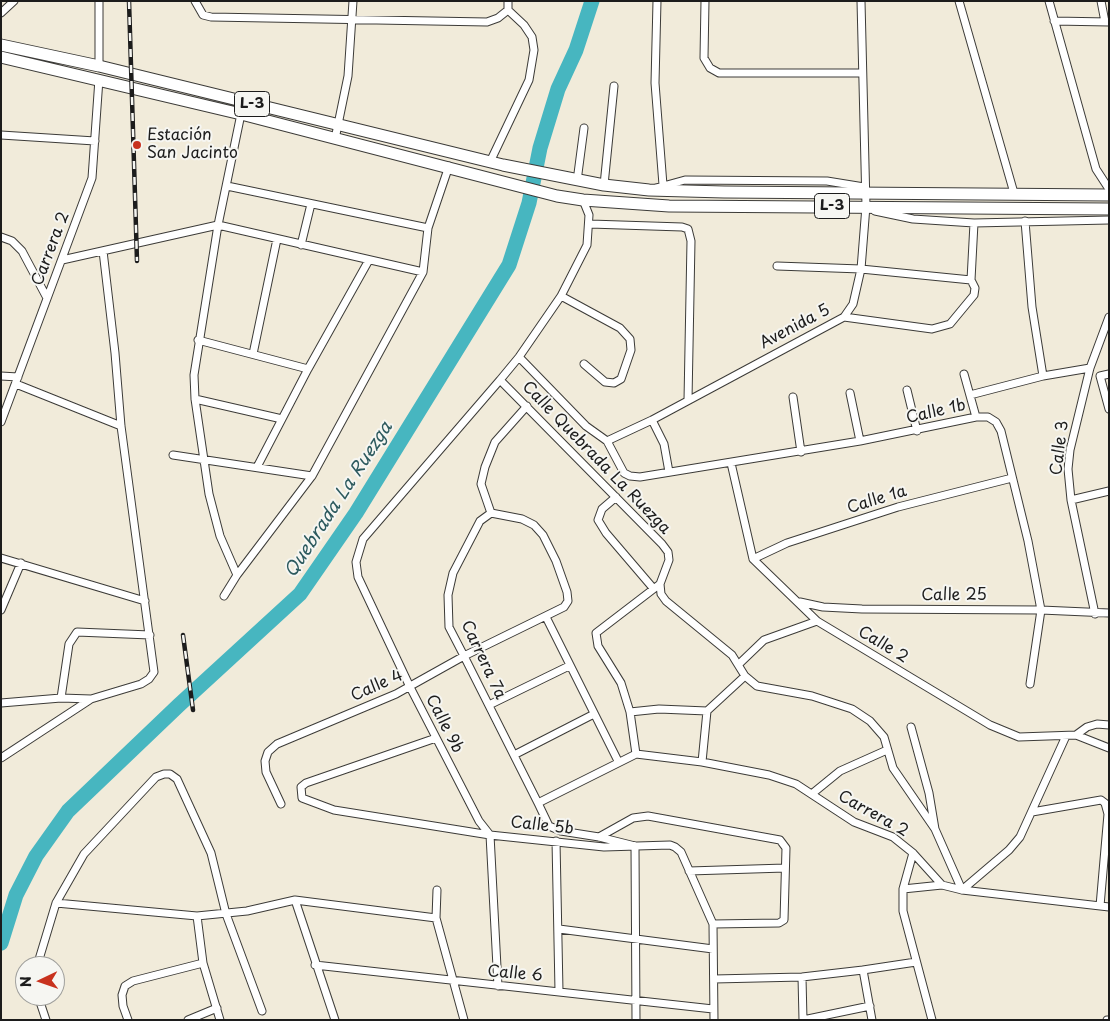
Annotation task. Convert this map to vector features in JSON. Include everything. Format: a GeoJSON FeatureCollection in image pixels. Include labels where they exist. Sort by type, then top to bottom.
{"type":"FeatureCollection","features":[{"type":"Feature","properties":{"kind":"main road","name":"L-3"},"geometry":{"type":"LineString","coordinates":[[1,44],[99,66],[490,162],[560,178],[604,185],[649,190],[864,190],[1109,195]]}},
{"type":"Feature","properties":{"kind":"main road","name":"L-3"},"geometry":{"type":"LineString","coordinates":[[1,57],[241,114],[449,166],[557,196],[583,200],[669,206],[1109,209]]}},
{"type":"Feature","properties":{"kind":"street"},"geometry":{"type":"LineString","coordinates":[[1,13],[14,1]]}},
{"type":"Feature","properties":{"kind":"street"},"geometry":{"type":"LineString","coordinates":[[99,1],[99,66]]}},
{"type":"Feature","properties":{"kind":"street"},"geometry":{"type":"LineString","coordinates":[[195,1],[203,15],[211,18],[353,18],[487,22],[498,18],[508,10]]}},
{"type":"Feature","properties":{"kind":"street"},"geometry":{"type":"LineString","coordinates":[[335,138],[336,125],[348,76],[354,1]]}},
{"type":"Feature","properties":{"kind":"street"},"geometry":{"type":"LineString","coordinates":[[490,162],[529,80],[534,50],[532,37],[524,25],[508,10],[508,1]]}},
{"type":"Feature","properties":{"kind":"street"},"geometry":{"type":"LineString","coordinates":[[657,1],[656,83],[663,185]]}},
{"type":"Feature","properties":{"kind":"street"},"geometry":{"type":"LineString","coordinates":[[705,1],[704,58],[710,68],[719,73],[862,73]]}},
{"type":"Feature","properties":{"kind":"street","name":"Avenida 5"},"geometry":{"type":"LineString","coordinates":[[608,441],[652,420],[844,317],[853,304],[860,270],[866,206],[864,190],[861,1]]}},
{"type":"Feature","properties":{"kind":"street"},"geometry":{"type":"LineString","coordinates":[[959,1],[1014,193]]}},
{"type":"Feature","properties":{"kind":"street"},"geometry":{"type":"LineString","coordinates":[[1049,1],[1096,168],[1109,189]]}},
{"type":"Feature","properties":{"kind":"street"},"geometry":{"type":"LineString","coordinates":[[1054,21],[1107,22],[1101,1]]}},
{"type":"Feature","properties":{"kind":"street","name":"Carrera 2"},"geometry":{"type":"LineString","coordinates":[[1,422],[92,178],[99,79]]}},
{"type":"Feature","properties":{"kind":"street"},"geometry":{"type":"LineString","coordinates":[[604,185],[614,86]]}},
{"type":"Feature","properties":{"kind":"street"},"geometry":{"type":"LineString","coordinates":[[237,575],[220,536],[203,460],[195,399],[194,375],[198,340],[218,225],[241,114]]}},
{"type":"Feature","properties":{"kind":"street"},"geometry":{"type":"LineString","coordinates":[[577,181],[584,128]]}},
{"type":"Feature","properties":{"kind":"street"},"geometry":{"type":"LineString","coordinates":[[1,135],[95,141]]}},
{"type":"Feature","properties":{"kind":"street"},"geometry":{"type":"LineString","coordinates":[[224,596],[237,575],[312,476],[423,272],[428,228],[449,166]]}},
{"type":"Feature","properties":{"kind":"street"},"geometry":{"type":"LineString","coordinates":[[649,190],[684,180],[827,181],[864,190]]}},
{"type":"Feature","properties":{"kind":"street"},"geometry":{"type":"LineString","coordinates":[[227,186],[428,228]]}},
{"type":"Feature","properties":{"kind":"street"},"geometry":{"type":"LineString","coordinates":[[500,380],[519,357],[561,296],[587,245],[590,224],[589,215],[583,200]]}},
{"type":"Feature","properties":{"kind":"street"},"geometry":{"type":"LineString","coordinates":[[301,244],[311,204]]}},
{"type":"Feature","properties":{"kind":"street"},"geometry":{"type":"LineString","coordinates":[[866,206],[873,211],[914,219],[974,223],[1109,220]]}},
{"type":"Feature","properties":{"kind":"street"},"geometry":{"type":"LineString","coordinates":[[1025,222],[1032,306],[1043,376]]}},
{"type":"Feature","properties":{"kind":"street"},"geometry":{"type":"LineString","coordinates":[[844,317],[932,329],[942,328],[950,324],[974,295],[975,288],[971,280],[974,223]]}},
{"type":"Feature","properties":{"kind":"street"},"geometry":{"type":"LineString","coordinates":[[590,224],[682,227],[688,229],[691,241],[688,400]]}},
{"type":"Feature","properties":{"kind":"street"},"geometry":{"type":"LineString","coordinates":[[62,260],[218,225],[423,272]]}},
{"type":"Feature","properties":{"kind":"street"},"geometry":{"type":"LineString","coordinates":[[1,236],[12,241],[22,251],[47,298]]}},
{"type":"Feature","properties":{"kind":"street"},"geometry":{"type":"LineString","coordinates":[[252,354],[277,239]]}},
{"type":"Feature","properties":{"kind":"street"},"geometry":{"type":"LineString","coordinates":[[1,758],[91,699],[141,684],[149,680],[154,672],[121,426],[115,353],[103,252]]}},
{"type":"Feature","properties":{"kind":"street"},"geometry":{"type":"LineString","coordinates":[[257,467],[308,369],[369,260]]}},
{"type":"Feature","properties":{"kind":"street"},"geometry":{"type":"LineString","coordinates":[[777,266],[860,270],[971,280]]}},
{"type":"Feature","properties":{"kind":"street"},"geometry":{"type":"LineString","coordinates":[[561,296],[620,328],[630,339],[631,350],[621,379],[614,383],[605,382],[584,364]]}},
{"type":"Feature","properties":{"kind":"street","name":"Calle 3"},"geometry":{"type":"LineString","coordinates":[[1096,614],[1072,500],[1068,468],[1070,450],[1090,368],[1109,317]]}},
{"type":"Feature","properties":{"kind":"street"},"geometry":{"type":"LineString","coordinates":[[198,340],[308,369]]}},
{"type":"Feature","properties":{"kind":"street"},"geometry":{"type":"LineString","coordinates":[[519,357],[586,426],[608,441]]}},
{"type":"Feature","properties":{"kind":"street"},"geometry":{"type":"LineString","coordinates":[[970,395],[1043,376],[1090,368]]}},
{"type":"Feature","properties":{"kind":"street"},"geometry":{"type":"LineString","coordinates":[[964,374],[976,417]]}},
{"type":"Feature","properties":{"kind":"street"},"geometry":{"type":"LineString","coordinates":[[1109,374],[1100,376],[1109,409]]}},
{"type":"Feature","properties":{"kind":"street"},"geometry":{"type":"LineString","coordinates":[[1,376],[17,381],[121,426]]}},
{"type":"Feature","properties":{"kind":"street","name":"Calle Quebrada La Ruezga"},"geometry":{"type":"LineString","coordinates":[[363,538],[500,380],[668,552],[669,560],[660,584]]}},
{"type":"Feature","properties":{"kind":"street"},"geometry":{"type":"LineString","coordinates":[[907,390],[917,431]]}},
{"type":"Feature","properties":{"kind":"street"},"geometry":{"type":"LineString","coordinates":[[850,393],[860,441]]}},
{"type":"Feature","properties":{"kind":"street"},"geometry":{"type":"LineString","coordinates":[[793,397],[801,452]]}},
{"type":"Feature","properties":{"kind":"street"},"geometry":{"type":"LineString","coordinates":[[195,399],[282,419]]}},
{"type":"Feature","properties":{"kind":"street"},"geometry":{"type":"LineString","coordinates":[[527,406],[495,442],[485,467],[482,484],[492,513],[522,519],[534,525],[543,535],[556,561],[567,592],[568,601],[564,607],[546,617],[618,762]]}},
{"type":"Feature","properties":{"kind":"street","name":"Calle 1b"},"geometry":{"type":"LineString","coordinates":[[608,441],[619,466],[630,476],[801,452],[917,431],[976,417],[988,417],[996,422],[1001,431],[1041,610],[1030,684]]}},
{"type":"Feature","properties":{"kind":"street"},"geometry":{"type":"LineString","coordinates":[[652,420],[664,444],[669,472]]}},
{"type":"Feature","properties":{"kind":"street"},"geometry":{"type":"LineString","coordinates":[[173,455],[312,476]]}},
{"type":"Feature","properties":{"kind":"street"},"geometry":{"type":"LineString","coordinates":[[731,463],[753,559]]}},
{"type":"Feature","properties":{"kind":"street","name":"Calle 1a"},"geometry":{"type":"LineString","coordinates":[[753,559],[787,543],[888,510],[1012,478]]}},
{"type":"Feature","properties":{"kind":"street"},"geometry":{"type":"LineString","coordinates":[[1072,500],[1109,491]]}},
{"type":"Feature","properties":{"kind":"street"},"geometry":{"type":"LineString","coordinates":[[616,497],[602,509],[598,520],[606,533],[653,588]]}},
{"type":"Feature","properties":{"kind":"street","name":"Carrera 7a"},"geometry":{"type":"LineString","coordinates":[[492,513],[480,520],[453,573],[448,595],[449,627],[549,826],[555,829],[635,846]]}},
{"type":"Feature","properties":{"kind":"street","name":"Calle 9b"},"geometry":{"type":"LineString","coordinates":[[363,538],[356,562],[358,577],[436,738],[479,821],[490,835]]}},
{"type":"Feature","properties":{"kind":"street"},"geometry":{"type":"LineString","coordinates":[[1,558],[145,601]]}},
{"type":"Feature","properties":{"kind":"street","name":"Calle 2"},"geometry":{"type":"LineString","coordinates":[[753,559],[817,621],[990,725],[1019,737],[1076,735],[1109,748]]}},
{"type":"Feature","properties":{"kind":"street"},"geometry":{"type":"LineString","coordinates":[[1,610],[21,563]]}},
{"type":"Feature","properties":{"kind":"street"},"geometry":{"type":"LineString","coordinates":[[538,803],[636,754],[630,712],[621,683],[598,646],[596,633],[660,584],[661,594],[666,601],[732,655],[746,676],[757,686],[812,696],[852,709],[879,729],[893,768],[935,829],[962,890]]}},
{"type":"Feature","properties":{"kind":"street","name":"Calle 25"},"geometry":{"type":"LineString","coordinates":[[799,602],[862,609],[1041,610],[1109,614]]}},
{"type":"Feature","properties":{"kind":"street","name":"Calle 4"},"geometry":{"type":"LineString","coordinates":[[280,804],[266,772],[265,761],[268,752],[277,744],[410,687],[464,656],[546,617]]}},
{"type":"Feature","properties":{"kind":"street"},"geometry":{"type":"LineString","coordinates":[[739,664],[764,640],[817,621]]}},
{"type":"Feature","properties":{"kind":"street"},"geometry":{"type":"LineString","coordinates":[[61,698],[69,644],[77,632],[150,634]]}},
{"type":"Feature","properties":{"kind":"street"},"geometry":{"type":"LineString","coordinates":[[488,705],[569,666]]}},
{"type":"Feature","properties":{"kind":"street"},"geometry":{"type":"LineString","coordinates":[[630,712],[659,710],[706,711],[746,676]]}},
{"type":"Feature","properties":{"kind":"street"},"geometry":{"type":"LineString","coordinates":[[1,703],[61,698],[91,699]]}},
{"type":"Feature","properties":{"kind":"street"},"geometry":{"type":"LineString","coordinates":[[702,762],[706,711]]}},
{"type":"Feature","properties":{"kind":"street"},"geometry":{"type":"LineString","coordinates":[[514,755],[594,714]]}},
{"type":"Feature","properties":{"kind":"street"},"geometry":{"type":"LineString","coordinates":[[1076,735],[1097,724],[1109,725]]}},
{"type":"Feature","properties":{"kind":"street"},"geometry":{"type":"LineString","coordinates":[[910,727],[929,792],[935,829]]}},
{"type":"Feature","properties":{"kind":"street"},"geometry":{"type":"LineString","coordinates":[[962,890],[1009,850],[1020,837],[1066,736]]}},
{"type":"Feature","properties":{"kind":"street","name":"Calle 5b"},"geometry":{"type":"LineString","coordinates":[[436,738],[306,783],[301,787],[302,798],[334,810],[490,835],[604,847],[675,847],[681,852],[690,871]]}},
{"type":"Feature","properties":{"kind":"street"},"geometry":{"type":"LineString","coordinates":[[813,793],[840,771],[887,750]]}},
{"type":"Feature","properties":{"kind":"street","name":"Carrera 2"},"geometry":{"type":"LineString","coordinates":[[636,754],[702,762],[769,775],[796,784],[813,793],[840,814],[893,837],[913,853],[942,885]]}},
{"type":"Feature","properties":{"kind":"street"},"geometry":{"type":"LineString","coordinates":[[40,956],[56,903],[84,854],[156,777],[170,774],[177,779],[211,853],[226,914],[262,1011]]}},
{"type":"Feature","properties":{"kind":"street"},"geometry":{"type":"LineString","coordinates":[[1032,812],[1101,800],[1106,802],[1108,814],[1100,906]]}},
{"type":"Feature","properties":{"kind":"street"},"geometry":{"type":"LineString","coordinates":[[599,837],[633,818],[648,816],[780,840],[786,848],[784,920],[779,923],[713,924]]}},
{"type":"Feature","properties":{"kind":"street"},"geometry":{"type":"LineString","coordinates":[[490,835],[498,986]]}},
{"type":"Feature","properties":{"kind":"street"},"geometry":{"type":"LineString","coordinates":[[556,841],[559,991]]}},
{"type":"Feature","properties":{"kind":"street"},"geometry":{"type":"LineString","coordinates":[[635,846],[636,1020]]}},
{"type":"Feature","properties":{"kind":"street"},"geometry":{"type":"LineString","coordinates":[[913,853],[903,889],[903,912],[932,1020]]}},
{"type":"Feature","properties":{"kind":"street"},"geometry":{"type":"LineString","coordinates":[[714,1020],[713,924],[690,871],[785,868]]}},
{"type":"Feature","properties":{"kind":"street"},"geometry":{"type":"LineString","coordinates":[[903,889],[942,885],[962,890],[1109,907]]}},
{"type":"Feature","properties":{"kind":"street"},"geometry":{"type":"LineString","coordinates":[[437,890],[436,918],[464,1020]]}},
{"type":"Feature","properties":{"kind":"street"},"geometry":{"type":"LineString","coordinates":[[56,903],[197,916],[226,914],[295,900],[436,918]]}},
{"type":"Feature","properties":{"kind":"street"},"geometry":{"type":"LineString","coordinates":[[295,900],[315,965],[335,1020]]}},
{"type":"Feature","properties":{"kind":"street"},"geometry":{"type":"LineString","coordinates":[[197,916],[203,963],[220,1020]]}},
{"type":"Feature","properties":{"kind":"street"},"geometry":{"type":"LineString","coordinates":[[559,929],[713,949]]}},
{"type":"Feature","properties":{"kind":"street"},"geometry":{"type":"LineString","coordinates":[[714,979],[802,977],[916,962]]}},
{"type":"Feature","properties":{"kind":"street"},"geometry":{"type":"LineString","coordinates":[[128,1020],[123,1006],[122,994],[125,986],[133,981],[203,963]]}},
{"type":"Feature","properties":{"kind":"street","name":"Calle 6"},"geometry":{"type":"LineString","coordinates":[[315,965],[713,1009]]}},
{"type":"Feature","properties":{"kind":"street"},"geometry":{"type":"LineString","coordinates":[[863,970],[872,1020]]}},
{"type":"Feature","properties":{"kind":"street"},"geometry":{"type":"LineString","coordinates":[[802,977],[803,1020],[870,1006]]}},
{"type":"Feature","properties":{"kind":"street"},"geometry":{"type":"LineString","coordinates":[[41,1006],[46,1020]]}},
{"type":"Feature","properties":{"kind":"street"},"geometry":{"type":"LineString","coordinates":[[188,1020],[216,1008]]}},
{"type":"Feature","properties":{"kind":"waterway","name":"Quebrada La Ruezga"},"geometry":{"type":"LineString","coordinates":[[1,943],[16,895],[36,856],[68,811],[179,705],[300,594],[356,513],[509,265],[529,203],[540,148],[558,89],[576,50],[592,1]]}},
{"type":"Feature","properties":{"kind":"railway"},"geometry":{"type":"LineString","coordinates":[[129,1],[137,261]]}},
{"type":"Feature","properties":{"kind":"railway"},"geometry":{"type":"LineString","coordinates":[[183,635],[193,710]]}},
{"type":"Feature","properties":{"kind":"place","name":"Estación San Jacinto"},"geometry":{"type":"Point","coordinates":[137,145]}}]}
